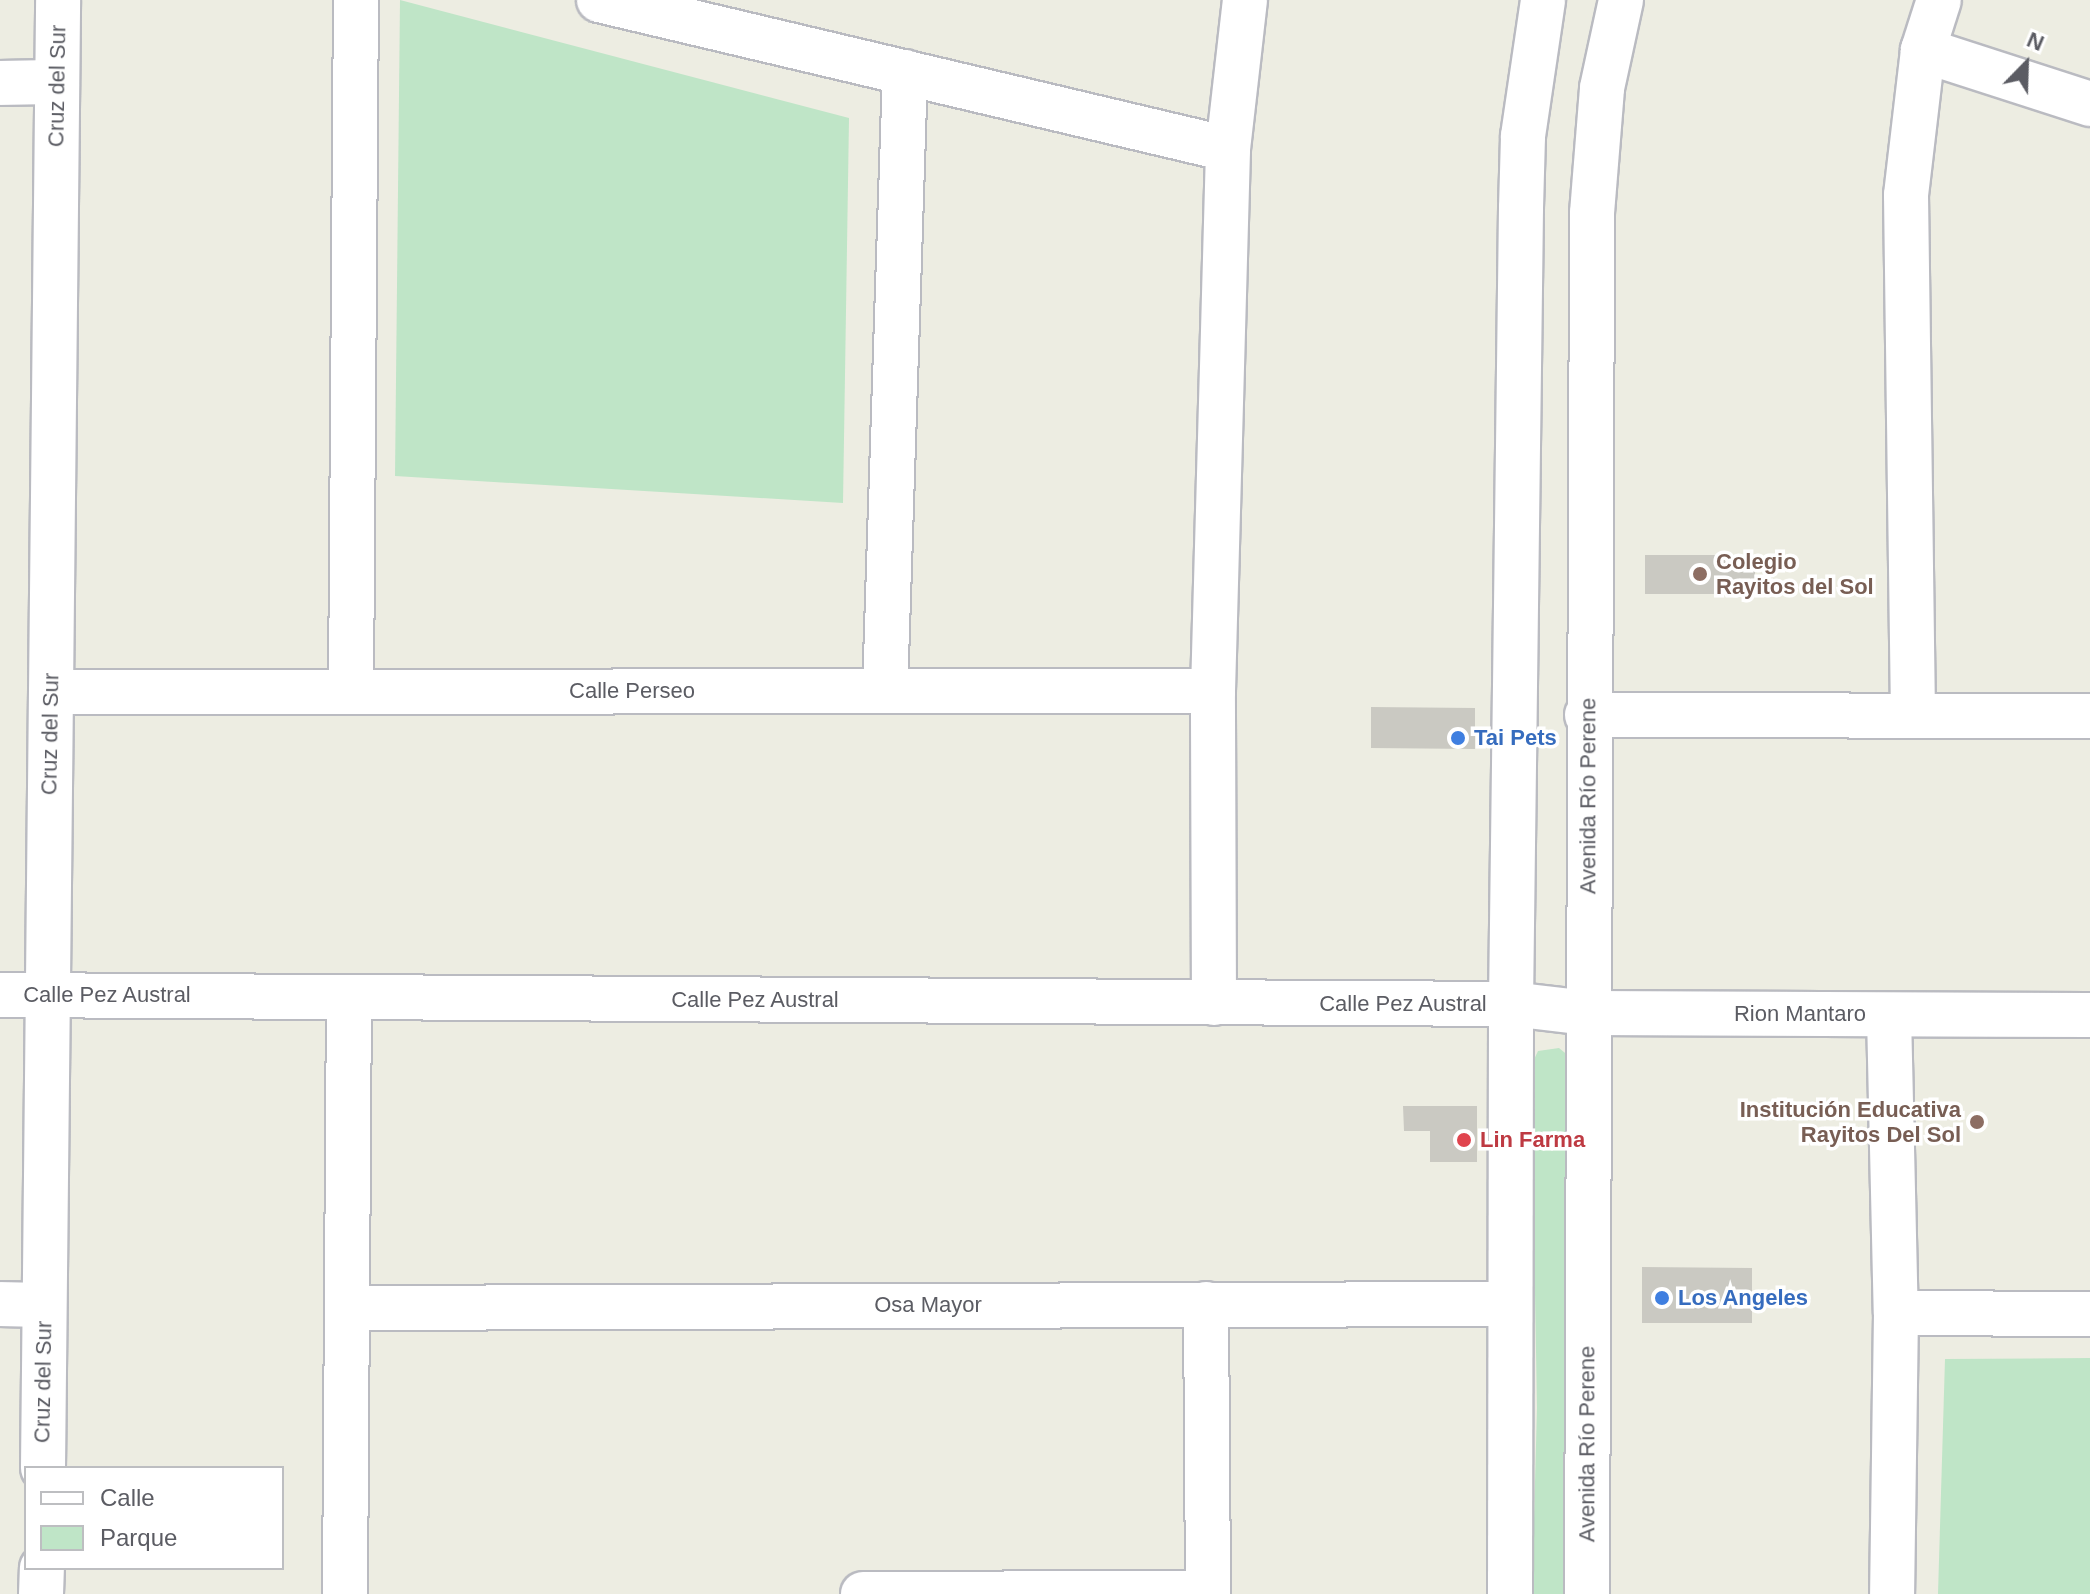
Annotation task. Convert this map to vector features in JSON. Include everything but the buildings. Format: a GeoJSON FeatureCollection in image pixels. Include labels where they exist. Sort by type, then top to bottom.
{"type":"FeatureCollection","features":[{"type":"Feature","properties":{"kind":"street","name":"Cruz del Sur"},"geometry":{"type":"LineString","coordinates":[[43,1466],[58,0]]}},
{"type":"Feature","properties":{"kind":"street"},"geometry":{"type":"LineString","coordinates":[[351,691],[356,0]]}},
{"type":"Feature","properties":{"kind":"street"},"geometry":{"type":"LineString","coordinates":[[599,0],[1228,149]]}},
{"type":"Feature","properties":{"kind":"street"},"geometry":{"type":"LineString","coordinates":[[1214,1003],[1213,691],[1228,149],[1245,0]]}},
{"type":"Feature","properties":{"kind":"street"},"geometry":{"type":"LineString","coordinates":[[1510,1594],[1511,1004],[1523,136],[1543,0]]}},
{"type":"Feature","properties":{"kind":"street","name":"Avenida Río Perene"},"geometry":{"type":"LineString","coordinates":[[1587,1594],[1587,715],[1592,213],[1602,88],[1621,0]]}},
{"type":"Feature","properties":{"kind":"street"},"geometry":{"type":"LineString","coordinates":[[1913,716],[1906,195],[1923,50],[1939,0]]}},
{"type":"Feature","properties":{"kind":"street"},"geometry":{"type":"LineString","coordinates":[[1923,50],[2090,104]]}},
{"type":"Feature","properties":{"kind":"street"},"geometry":{"type":"LineString","coordinates":[[885,691],[905,72]]}},
{"type":"Feature","properties":{"kind":"street"},"geometry":{"type":"LineString","coordinates":[[0,83],[57,82]]}},
{"type":"Feature","properties":{"kind":"street","name":"Calle Perseo"},"geometry":{"type":"LineString","coordinates":[[51,692],[1213,691]]}},
{"type":"Feature","properties":{"kind":"street"},"geometry":{"type":"LineString","coordinates":[[1587,715],[2090,716]]}},
{"type":"Feature","properties":{"kind":"street","name":"Calle Pez Austral"},"geometry":{"type":"LineString","coordinates":[[0,995],[1511,1004]]}},
{"type":"Feature","properties":{"kind":"street"},"geometry":{"type":"LineString","coordinates":[[345,1594],[349,997]]}},
{"type":"Feature","properties":{"kind":"street","name":"Rion Mantaro"},"geometry":{"type":"LineString","coordinates":[[1511,1004],[1588,1013],[2090,1015]]}},
{"type":"Feature","properties":{"kind":"street"},"geometry":{"type":"LineString","coordinates":[[1889,1015],[1896,1313],[1892,1594]]}},
{"type":"Feature","properties":{"kind":"street"},"geometry":{"type":"LineString","coordinates":[[0,1304],[44,1305]]}},
{"type":"Feature","properties":{"kind":"street"},"geometry":{"type":"LineString","coordinates":[[863,1594],[1208,1593],[1206,1304]]}},
{"type":"Feature","properties":{"kind":"street","name":"Osa Mayor"},"geometry":{"type":"LineString","coordinates":[[347,1308],[1509,1304]]}},
{"type":"Feature","properties":{"kind":"street"},"geometry":{"type":"LineString","coordinates":[[1896,1313],[2090,1314]]}},
{"type":"Feature","properties":{"kind":"street"},"geometry":{"type":"LineString","coordinates":[[41,1594],[42,1570]]}},
{"type":"Feature","properties":{"kind":"green space"},"geometry":{"type":"Polygon","coordinates":[[[400,0],[849,118],[843,503],[395,476],[400,0]]]}},
{"type":"Feature","properties":{"kind":"green space"},"geometry":{"type":"Polygon","coordinates":[[[1559,1048],[1570,1057],[1569,1594],[1532,1594],[1537,1408],[1531,1066],[1538,1051],[1559,1048]]]}},
{"type":"Feature","properties":{"kind":"green space"},"geometry":{"type":"Polygon","coordinates":[[[2090,1358],[2090,1594],[1938,1594],[1945,1359],[2090,1358]]]}},
{"type":"Feature","properties":{"kind":"place","name":"Colegio Rayitos del Sol"},"geometry":{"type":"Point","coordinates":[1700,574]}},
{"type":"Feature","properties":{"kind":"place","name":"Tai Pets"},"geometry":{"type":"Point","coordinates":[1458,738]}},
{"type":"Feature","properties":{"kind":"place","name":"Institución Educativa Rayitos Del Sol"},"geometry":{"type":"Point","coordinates":[1977,1122]}},
{"type":"Feature","properties":{"kind":"place","name":"Lin Farma"},"geometry":{"type":"Point","coordinates":[1464,1140]}},
{"type":"Feature","properties":{"kind":"place","name":"Los Angeles"},"geometry":{"type":"Point","coordinates":[1662,1298]}}]}
